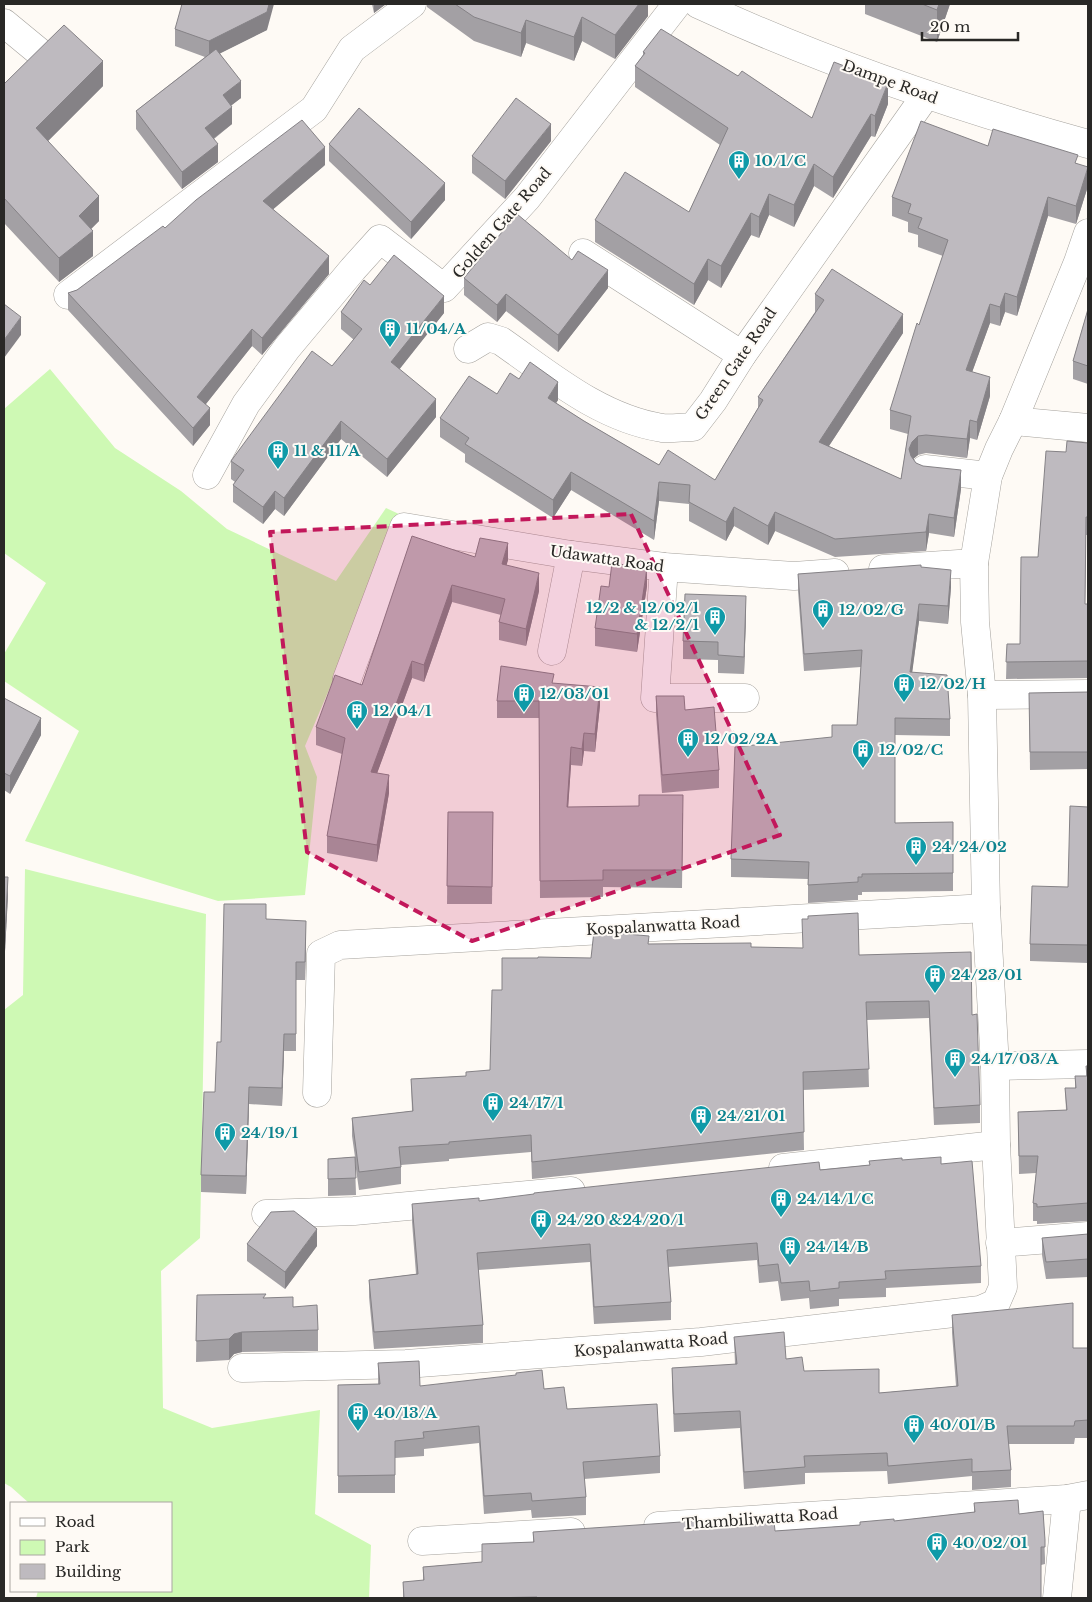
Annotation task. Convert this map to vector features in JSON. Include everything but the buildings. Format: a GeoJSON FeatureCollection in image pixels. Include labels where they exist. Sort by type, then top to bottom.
{"type":"FeatureCollection","features":[{"type":"Feature","properties":{"kind":"street"},"geometry":{"type":"LineString","coordinates":[[68,295],[314,109],[352,49],[412,4]]}},
{"type":"Feature","properties":{"kind":"street","name":"Golden Gate Road"},"geometry":{"type":"LineString","coordinates":[[207,475],[246,404],[287,348],[380,239],[444,288],[527,198],[677,4]]}},
{"type":"Feature","properties":{"kind":"street","name":"Dampe Road"},"geometry":{"type":"LineString","coordinates":[[698,4],[749,28],[821,57],[926,95],[1032,129],[1088,144]]}},
{"type":"Feature","properties":{"kind":"street"},"geometry":{"type":"LineString","coordinates":[[4,23],[38,51]]}},
{"type":"Feature","properties":{"kind":"street","name":"Green Gate Road"},"geometry":{"type":"LineString","coordinates":[[468,349],[488,337],[502,340],[575,394],[624,419],[664,428],[693,426],[713,402],[742,355],[926,95]]}},
{"type":"Feature","properties":{"kind":"street","name":"Kospalanwatta Road"},"geometry":{"type":"LineString","coordinates":[[242,1368],[406,1364],[701,1342],[980,1310],[996,1303],[1003,1287],[996,1145],[995,1066],[986,908],[982,695],[975,622],[974,563],[988,476],[1013,421],[1088,233]]}},
{"type":"Feature","properties":{"kind":"street"},"geometry":{"type":"LineString","coordinates":[[583,253],[742,355]]}},
{"type":"Feature","properties":{"kind":"street"},"geometry":{"type":"LineString","coordinates":[[1013,421],[1088,428]]}},
{"type":"Feature","properties":{"kind":"street"},"geometry":{"type":"LineString","coordinates":[[925,469],[988,476]]}},
{"type":"Feature","properties":{"kind":"street","name":"Udawatta Road"},"geometry":{"type":"LineString","coordinates":[[347,679],[404,527],[571,555],[664,567],[794,576],[974,563]]}},
{"type":"Feature","properties":{"kind":"street"},"geometry":{"type":"LineString","coordinates":[[552,651],[571,555]]}},
{"type":"Feature","properties":{"kind":"street"},"geometry":{"type":"LineString","coordinates":[[664,567],[655,698],[745,698]]}},
{"type":"Feature","properties":{"kind":"street"},"geometry":{"type":"LineString","coordinates":[[982,695],[1088,694]]}},
{"type":"Feature","properties":{"kind":"street","name":"Kospalanwatta Road"},"geometry":{"type":"LineString","coordinates":[[317,1093],[321,954],[340,945],[986,908]]}},
{"type":"Feature","properties":{"kind":"street"},"geometry":{"type":"LineString","coordinates":[[995,1066],[1088,1064]]}},
{"type":"Feature","properties":{"kind":"street"},"geometry":{"type":"LineString","coordinates":[[759,1170],[996,1145]]}},
{"type":"Feature","properties":{"kind":"street"},"geometry":{"type":"LineString","coordinates":[[266,1214],[354,1211],[592,1188]]}},
{"type":"Feature","properties":{"kind":"street"},"geometry":{"type":"LineString","coordinates":[[1000,1243],[1088,1236]]}},
{"type":"Feature","properties":{"kind":"street","name":"Thambiliwatta Road"},"geometry":{"type":"LineString","coordinates":[[632,1528],[1078,1497],[1057,1598]]}},
{"type":"Feature","properties":{"kind":"street"},"geometry":{"type":"LineString","coordinates":[[422,1541],[592,1530]]}},
{"type":"Feature","properties":{"kind":"highlighted area"},"geometry":{"type":"Polygon","coordinates":[[[631,514],[780,835],[472,941],[307,852],[270,532],[631,514]]]}},
{"type":"Feature","properties":{"kind":"green space"},"geometry":{"type":"Polygon","coordinates":[[[50,369],[115,448],[181,491],[227,529],[336,581],[386,508],[399,514],[366,603],[305,746],[317,777],[305,895],[218,901],[25,841],[79,731],[4,681],[4,654],[46,583],[4,553],[4,409],[50,369]]]}},
{"type":"Feature","properties":{"kind":"green space"},"geometry":{"type":"Polygon","coordinates":[[[25,869],[206,914],[200,1238],[161,1271],[163,1408],[212,1428],[320,1410],[315,1514],[371,1545],[369,1598],[36,1598],[38,1592],[172,1592],[172,1502],[28,1502],[4,1483],[4,1010],[23,995],[25,869]]]}},
{"type":"Feature","properties":{"kind":"place","name":"10/1/C"},"geometry":{"type":"Point","coordinates":[739,180]}},
{"type":"Feature","properties":{"kind":"place","name":"11/04/A"},"geometry":{"type":"Point","coordinates":[390,348]}},
{"type":"Feature","properties":{"kind":"place","name":"11 & 11/A"},"geometry":{"type":"Point","coordinates":[278,470]}},
{"type":"Feature","properties":{"kind":"place","name":"12/02/G"},"geometry":{"type":"Point","coordinates":[823,629]}},
{"type":"Feature","properties":{"kind":"place","name":"12/2 & 12/02/1 & 12/2/1"},"geometry":{"type":"Point","coordinates":[715,636]}},
{"type":"Feature","properties":{"kind":"place","name":"12/02/H"},"geometry":{"type":"Point","coordinates":[904,703]}},
{"type":"Feature","properties":{"kind":"place","name":"12/03/01"},"geometry":{"type":"Point","coordinates":[524,713]}},
{"type":"Feature","properties":{"kind":"place","name":"12/04/1"},"geometry":{"type":"Point","coordinates":[357,730]}},
{"type":"Feature","properties":{"kind":"place","name":"12/02/2A"},"geometry":{"type":"Point","coordinates":[688,758]}},
{"type":"Feature","properties":{"kind":"place","name":"12/02/C"},"geometry":{"type":"Point","coordinates":[863,769]}},
{"type":"Feature","properties":{"kind":"place","name":"24/24/02"},"geometry":{"type":"Point","coordinates":[916,866]}},
{"type":"Feature","properties":{"kind":"place","name":"24/23/01"},"geometry":{"type":"Point","coordinates":[935,994]}},
{"type":"Feature","properties":{"kind":"place","name":"24/17/03/A"},"geometry":{"type":"Point","coordinates":[955,1078]}},
{"type":"Feature","properties":{"kind":"place","name":"24/17/1"},"geometry":{"type":"Point","coordinates":[493,1122]}},
{"type":"Feature","properties":{"kind":"place","name":"24/21/01"},"geometry":{"type":"Point","coordinates":[701,1135]}},
{"type":"Feature","properties":{"kind":"place","name":"24/19/1"},"geometry":{"type":"Point","coordinates":[225,1152]}},
{"type":"Feature","properties":{"kind":"place","name":"24/14/1/C"},"geometry":{"type":"Point","coordinates":[781,1218]}},
{"type":"Feature","properties":{"kind":"place","name":"24/20 &24/20/1"},"geometry":{"type":"Point","coordinates":[541,1239]}},
{"type":"Feature","properties":{"kind":"place","name":"24/14/B"},"geometry":{"type":"Point","coordinates":[790,1266]}},
{"type":"Feature","properties":{"kind":"place","name":"40/13/A"},"geometry":{"type":"Point","coordinates":[358,1432]}},
{"type":"Feature","properties":{"kind":"place","name":"40/01/B"},"geometry":{"type":"Point","coordinates":[914,1444]}},
{"type":"Feature","properties":{"kind":"place","name":"40/02/01"},"geometry":{"type":"Point","coordinates":[937,1562]}}]}
